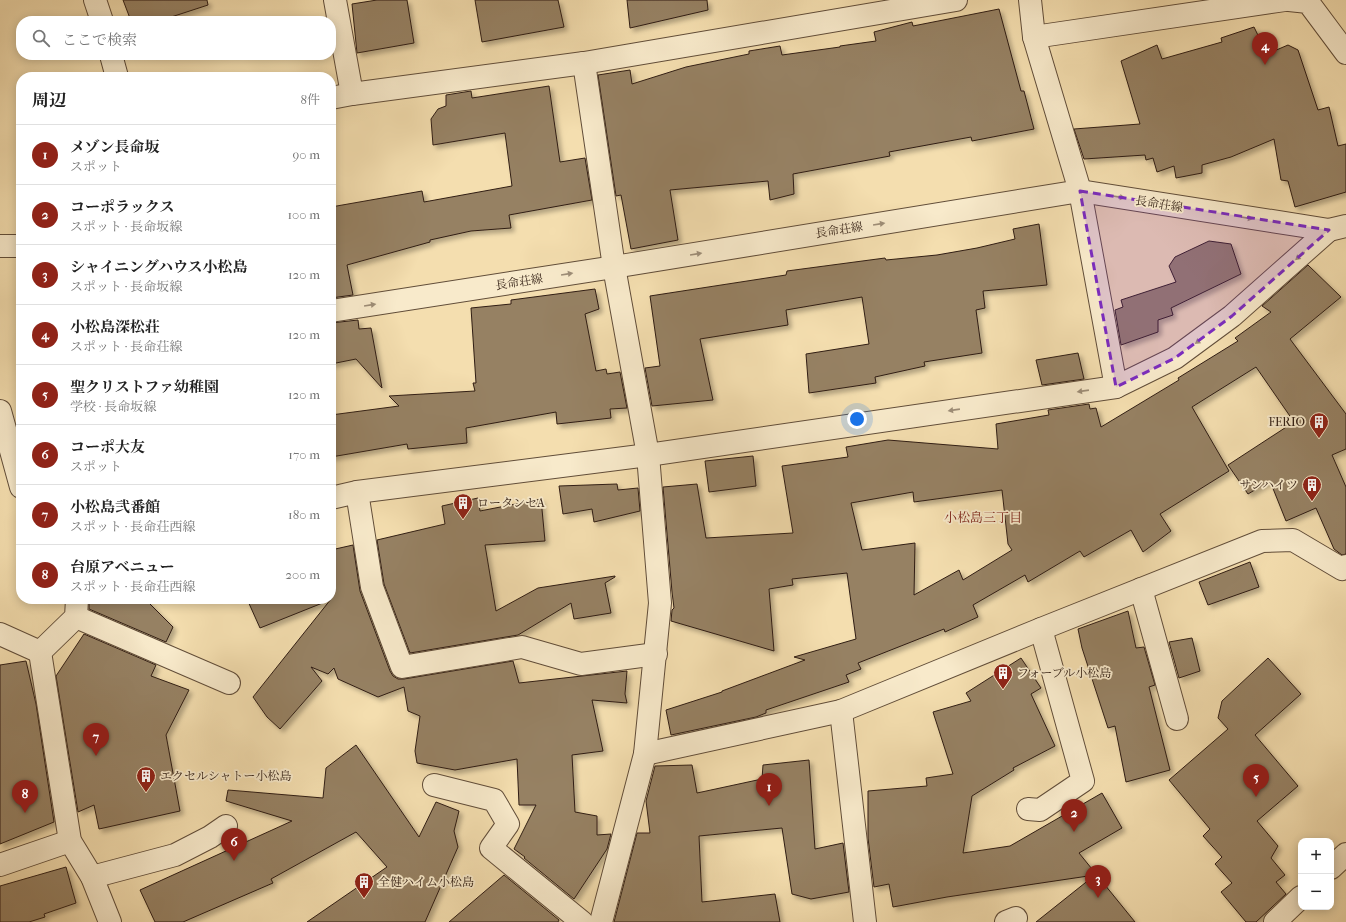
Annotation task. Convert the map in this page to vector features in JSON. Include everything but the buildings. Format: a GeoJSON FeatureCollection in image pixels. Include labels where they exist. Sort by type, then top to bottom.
{"type":"FeatureCollection","features":[{"type":"Feature","properties":{"kind":"street"},"geometry":{"type":"LineString","coordinates":[[95,0],[101,16]]}},
{"type":"Feature","properties":{"kind":"street"},"geometry":{"type":"LineString","coordinates":[[335,0],[352,94]]}},
{"type":"Feature","properties":{"kind":"street"},"geometry":{"type":"LineString","coordinates":[[336,97],[584,63],[956,0]]}},
{"type":"Feature","properties":{"kind":"street"},"geometry":{"type":"LineString","coordinates":[[1030,0],[1034,37],[1080,191],[1116,386]]}},
{"type":"Feature","properties":{"kind":"street"},"geometry":{"type":"LineString","coordinates":[[1034,37],[1285,0]]}},
{"type":"Feature","properties":{"kind":"street"},"geometry":{"type":"LineString","coordinates":[[1289,0],[1308,2],[1346,53]]}},
{"type":"Feature","properties":{"kind":"street"},"geometry":{"type":"LineString","coordinates":[[112,60],[116,72]]}},
{"type":"Feature","properties":{"kind":"street"},"geometry":{"type":"LineString","coordinates":[[584,63],[614,267],[648,455],[660,603],[645,754],[601,922]]}},
{"type":"Feature","properties":{"kind":"street","name":"長命荘線"},"geometry":{"type":"LineString","coordinates":[[336,310],[614,267],[1080,191],[1337,228]]}},
{"type":"Feature","properties":{"kind":"street"},"geometry":{"type":"LineString","coordinates":[[336,497],[357,492],[648,455],[1116,386],[1175,358],[1232,316],[1337,228]]}},
{"type":"Feature","properties":{"kind":"street"},"geometry":{"type":"LineString","coordinates":[[0,246],[16,246]]}},
{"type":"Feature","properties":{"kind":"street"},"geometry":{"type":"LineString","coordinates":[[0,411],[16,469]]}},
{"type":"Feature","properties":{"kind":"street"},"geometry":{"type":"LineString","coordinates":[[357,492],[372,587],[402,667],[522,647],[581,664],[656,654]]}},
{"type":"Feature","properties":{"kind":"street"},"geometry":{"type":"LineString","coordinates":[[645,754],[841,711],[1262,541],[1293,540],[1342,569],[1346,566]]}},
{"type":"Feature","properties":{"kind":"street"},"geometry":{"type":"LineString","coordinates":[[1141,589],[1177,719]]}},
{"type":"Feature","properties":{"kind":"street"},"geometry":{"type":"LineString","coordinates":[[110,922],[92,877],[70,840],[40,652],[76,608],[229,683]]}},
{"type":"Feature","properties":{"kind":"street"},"geometry":{"type":"LineString","coordinates":[[1028,809],[1040,810],[1083,781],[1041,629]]}},
{"type":"Feature","properties":{"kind":"street"},"geometry":{"type":"LineString","coordinates":[[0,634],[40,652]]}},
{"type":"Feature","properties":{"kind":"street"},"geometry":{"type":"LineString","coordinates":[[841,711],[864,922]]}},
{"type":"Feature","properties":{"kind":"street"},"geometry":{"type":"LineString","coordinates":[[434,785],[494,800],[508,824],[491,848],[582,922]]}},
{"type":"Feature","properties":{"kind":"street"},"geometry":{"type":"LineString","coordinates":[[92,877],[175,855],[210,837],[226,826]]}},
{"type":"Feature","properties":{"kind":"street"},"geometry":{"type":"LineString","coordinates":[[0,865],[70,840]]}},
{"type":"Feature","properties":{"kind":"street"},"geometry":{"type":"LineString","coordinates":[[1334,865],[1346,854]]}},
{"type":"Feature","properties":{"kind":"street"},"geometry":{"type":"LineString","coordinates":[[1275,922],[1298,900]]}},
{"type":"Feature","properties":{"kind":"highlighted area"},"geometry":{"type":"Polygon","coordinates":[[[1080,191],[1329,230],[1232,316],[1175,358],[1116,387],[1080,191]]]}},
{"type":"Feature","properties":{"kind":"place","name":"小松島深松荘"},"geometry":{"type":"Point","coordinates":[1265,65]}},
{"type":"Feature","properties":{"kind":"place","name":"FERIO"},"geometry":{"type":"Point","coordinates":[1319,439]}},
{"type":"Feature","properties":{"kind":"place","name":"サンハイツ"},"geometry":{"type":"Point","coordinates":[1312,502]}},
{"type":"Feature","properties":{"kind":"place","name":"ロータンセA"},"geometry":{"type":"Point","coordinates":[463,520]}},
{"type":"Feature","properties":{"kind":"place","name":"フォーブル小松島"},"geometry":{"type":"Point","coordinates":[1003,690]}},
{"type":"Feature","properties":{"kind":"place","name":"小松島弐番館"},"geometry":{"type":"Point","coordinates":[96,756]}},
{"type":"Feature","properties":{"kind":"place","name":"エクセルシャトー小松島"},"geometry":{"type":"Point","coordinates":[146,793]}},
{"type":"Feature","properties":{"kind":"place","name":"聖クリストファ幼稚園"},"geometry":{"type":"Point","coordinates":[1256,797]}},
{"type":"Feature","properties":{"kind":"place","name":"メゾン長命坂"},"geometry":{"type":"Point","coordinates":[769,806]}},
{"type":"Feature","properties":{"kind":"place","name":"台原アベニュー"},"geometry":{"type":"Point","coordinates":[25,813]}},
{"type":"Feature","properties":{"kind":"place","name":"コーポラックス"},"geometry":{"type":"Point","coordinates":[1074,832]}},
{"type":"Feature","properties":{"kind":"place","name":"コーポ大友"},"geometry":{"type":"Point","coordinates":[234,861]}},
{"type":"Feature","properties":{"kind":"place","name":"シャイニングハウス小松島"},"geometry":{"type":"Point","coordinates":[1098,898]}},
{"type":"Feature","properties":{"kind":"place","name":"全健ハイム小松島"},"geometry":{"type":"Point","coordinates":[364,899]}},
{"type":"Feature","properties":{"kind":"district","name":"小松島三丁目"},"geometry":{"type":"Point","coordinates":[983,517]}}]}
